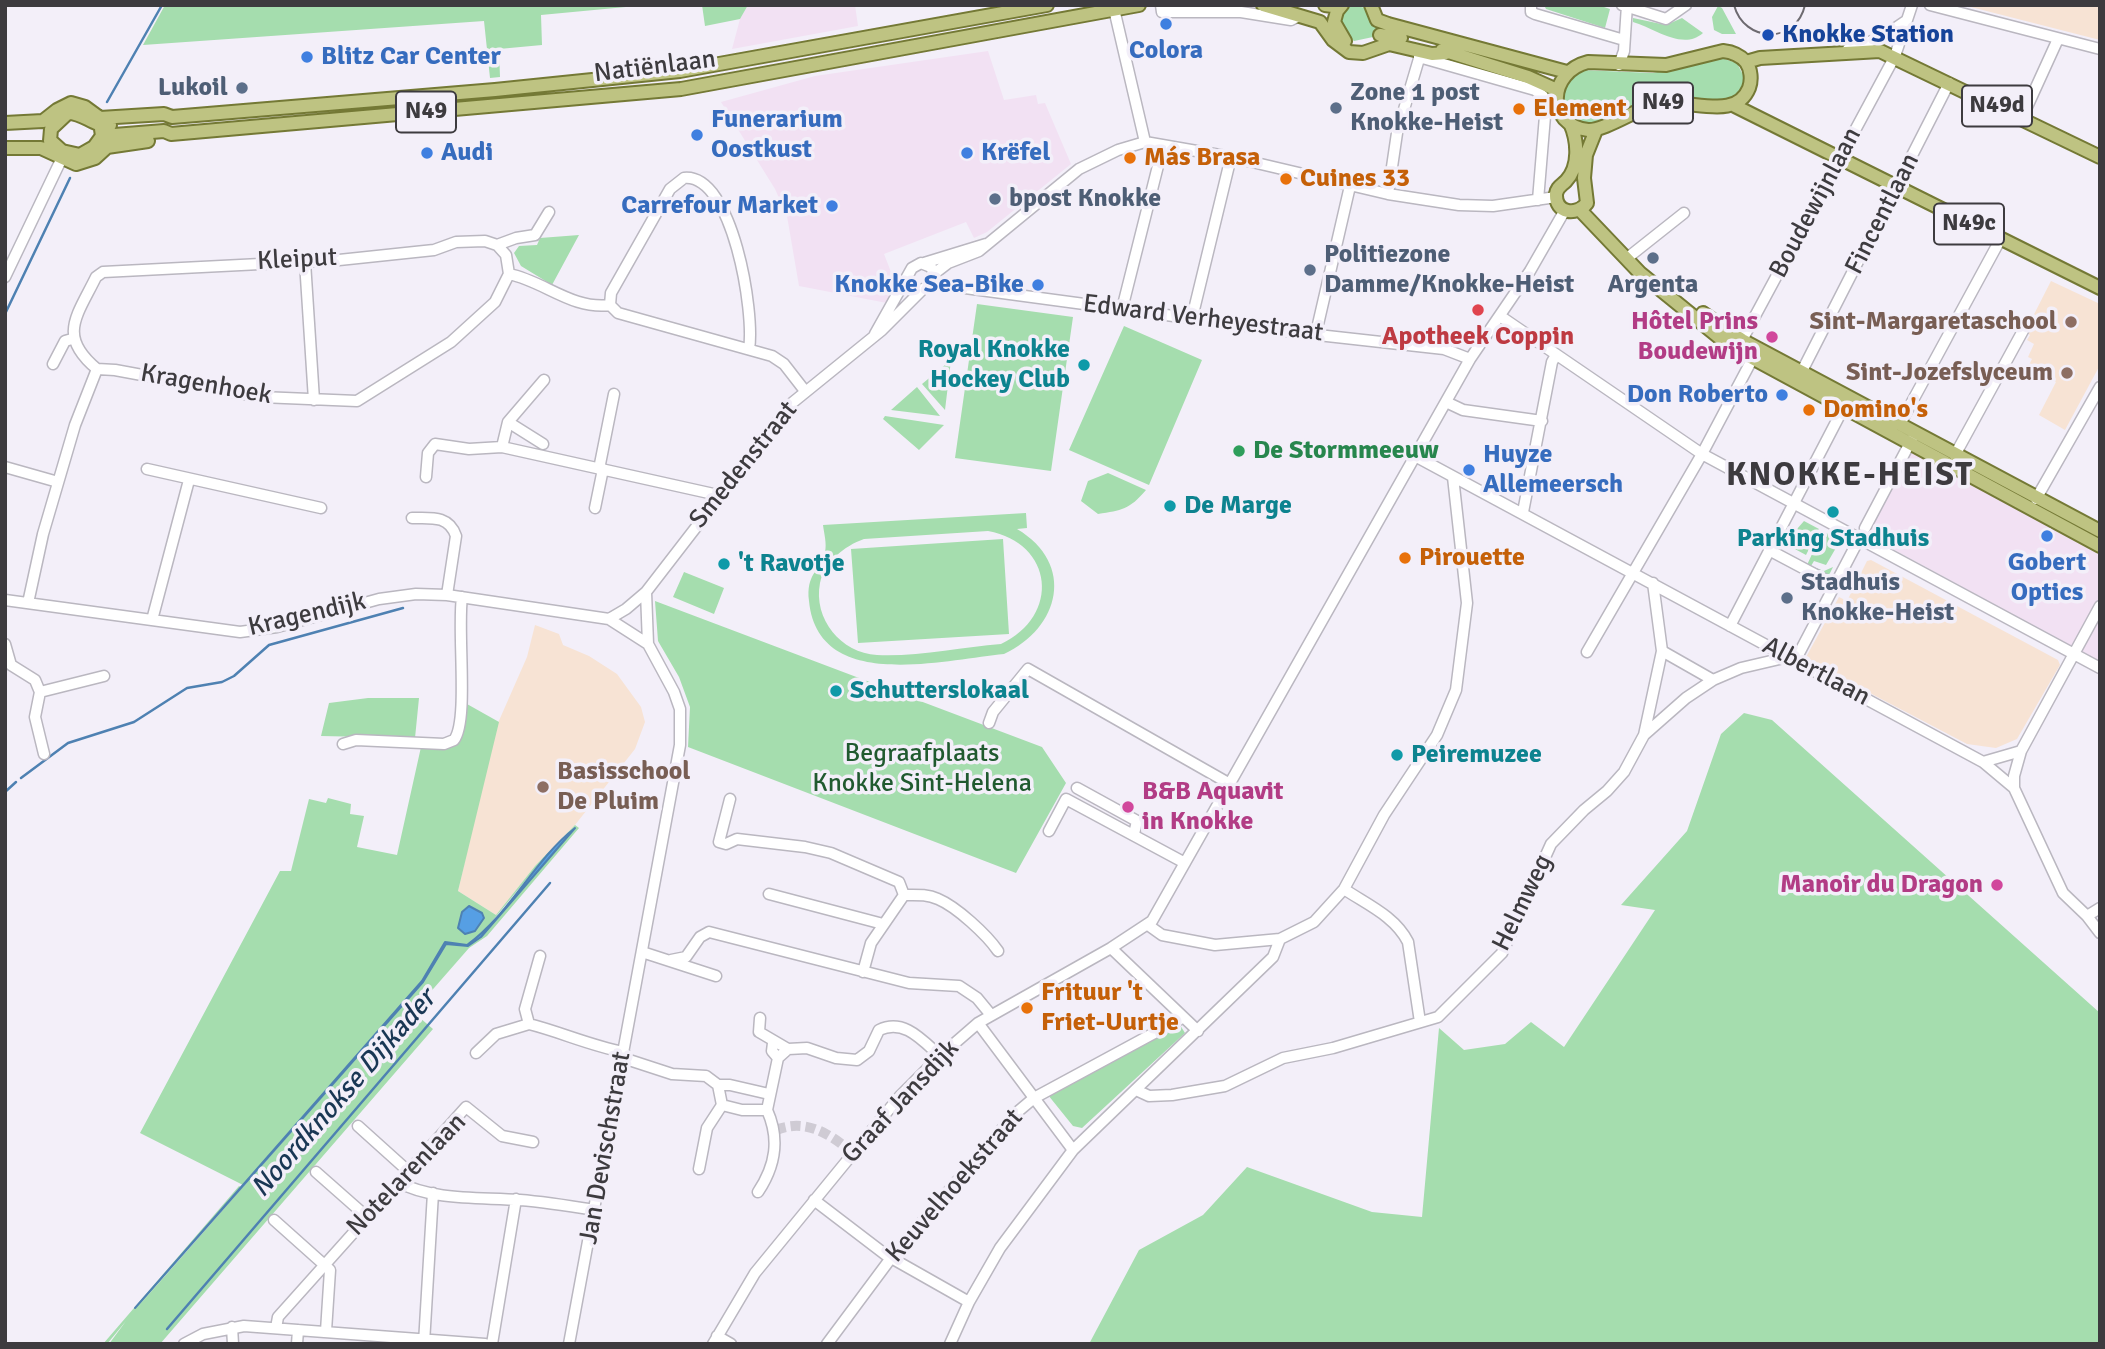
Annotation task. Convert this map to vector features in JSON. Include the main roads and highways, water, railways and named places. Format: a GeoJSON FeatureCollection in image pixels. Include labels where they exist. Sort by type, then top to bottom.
{"type":"FeatureCollection","features":[{"type":"Feature","properties":{"kind":"main road","name":"Natiënlaan"},"geometry":{"type":"LineString","coordinates":[[101,127],[164,114],[172,117],[495,90],[680,71],[1047,5]]}},
{"type":"Feature","properties":{"kind":"main road","name":"Natiënlaan"},"geometry":{"type":"LineString","coordinates":[[51,135],[58,119],[71,113],[101,127],[164,131],[171,134],[681,89],[1139,5]]}},
{"type":"Feature","properties":{"kind":"main road"},"geometry":{"type":"LineString","coordinates":[[1263,5],[1320,22],[1333,40],[1349,51],[1363,53],[1384,24]]}},
{"type":"Feature","properties":{"kind":"main road"},"geometry":{"type":"LineString","coordinates":[[1283,5],[1310,11],[1334,22]]}},
{"type":"Feature","properties":{"kind":"main road"},"geometry":{"type":"LineString","coordinates":[[1325,5],[1341,6],[1334,22],[1339,36],[1350,44],[1363,45],[1391,18],[1435,31],[1448,46],[1567,72],[1557,90],[1558,106],[1570,123],[1577,146],[1567,181],[1559,187],[1556,197],[1565,210],[1583,206]]}},
{"type":"Feature","properties":{"kind":"main road"},"geometry":{"type":"LineString","coordinates":[[1371,5],[1377,20],[1420,54],[1432,54],[1448,46]]}},
{"type":"Feature","properties":{"kind":"main road"},"geometry":{"type":"LineString","coordinates":[[1384,24],[1535,79],[1557,90]]}},
{"type":"Feature","properties":{"kind":"main road","name":"N49"},"geometry":{"type":"LineString","coordinates":[[1567,72],[1588,62],[1634,66],[1666,65],[1723,51],[1738,55],[1746,62]]}},
{"type":"Feature","properties":{"kind":"main road","name":"N49d"},"geometry":{"type":"LineString","coordinates":[[1746,62],[1880,51],[2100,157]]}},
{"type":"Feature","properties":{"kind":"main road"},"geometry":{"type":"LineString","coordinates":[[1735,106],[1746,95],[1751,82],[1746,62]]}},
{"type":"Feature","properties":{"kind":"main road","name":"N49"},"geometry":{"type":"LineString","coordinates":[[1570,123],[1596,130],[1656,104],[1685,102],[1724,108],[1735,106]]}},
{"type":"Feature","properties":{"kind":"main road","name":"Natiënlaan"},"geometry":{"type":"LineString","coordinates":[[5,122],[43,121],[71,103],[85,107],[101,127]]}},
{"type":"Feature","properties":{"kind":"main road","name":"N49c"},"geometry":{"type":"LineString","coordinates":[[1735,106],[2100,288]]}},
{"type":"Feature","properties":{"kind":"main road","name":"Natiënlaan"},"geometry":{"type":"LineString","coordinates":[[5,130],[51,135],[62,151],[80,155],[94,147],[101,127]]}},
{"type":"Feature","properties":{"kind":"main road","name":"N49"},"geometry":{"type":"LineString","coordinates":[[1584,185],[1586,155],[1596,130]]}},
{"type":"Feature","properties":{"kind":"main road","name":"Natiënlaan"},"geometry":{"type":"LineString","coordinates":[[5,148],[41,148],[61,160],[81,164],[95,158],[107,147],[164,139],[171,134]]}},
{"type":"Feature","properties":{"kind":"main road","name":"Natiënlaan"},"geometry":{"type":"LineString","coordinates":[[5,141],[51,135]]}},
{"type":"Feature","properties":{"kind":"main road"},"geometry":{"type":"LineString","coordinates":[[1567,181],[1584,185],[1588,193],[1583,206]]}},
{"type":"Feature","properties":{"kind":"main road"},"geometry":{"type":"LineString","coordinates":[[1583,206],[1629,256],[1739,345],[1846,402],[1900,424],[2100,531]]}},
{"type":"Feature","properties":{"kind":"main road"},"geometry":{"type":"LineString","coordinates":[[1846,402],[1908,445],[2100,546]]}},
{"type":"Feature","properties":{"kind":"water"},"geometry":{"type":"Polygon","coordinates":[[[575,828],[481,937],[468,946],[446,944],[423,982],[135,1308],[422,981],[445,942],[467,945],[482,932],[547,855],[575,828]]]}},
{"type":"Feature","properties":{"kind":"water"},"geometry":{"type":"Polygon","coordinates":[[[469,906],[482,913],[484,918],[475,931],[465,934],[458,928],[462,912],[469,906]]]}},
{"type":"Feature","properties":{"kind":"waterway"},"geometry":{"type":"LineString","coordinates":[[107,102],[162,5]]}},
{"type":"Feature","properties":{"kind":"waterway"},"geometry":{"type":"LineString","coordinates":[[5,314],[70,178]]}},
{"type":"Feature","properties":{"kind":"waterway"},"geometry":{"type":"LineString","coordinates":[[21,778],[68,743],[134,722],[187,688],[222,682],[234,676],[269,645],[403,608]]}},
{"type":"Feature","properties":{"kind":"waterway"},"geometry":{"type":"LineString","coordinates":[[5,792],[16,782]]}},
{"type":"Feature","properties":{"kind":"waterway","name":"Noordknokse Dijkader"},"geometry":{"type":"LineString","coordinates":[[167,1329],[550,883]]}},
{"type":"Feature","properties":{"kind":"tunnel"},"geometry":{"type":"LineString","coordinates":[[776,1130],[807,1127],[826,1134],[853,1153]]}},
{"type":"Feature","properties":{"kind":"tram line"},"geometry":{"type":"LineString","coordinates":[[1734,5],[1748,27],[1770,34],[1781,33],[1792,27],[1800,18],[1805,5]]}},
{"type":"Feature","properties":{"kind":"place","name":"Colora"},"geometry":{"type":"Point","coordinates":[1166,24]}},
{"type":"Feature","properties":{"kind":"place","name":"Knokke Station"},"geometry":{"type":"Point","coordinates":[1768,35]}},
{"type":"Feature","properties":{"kind":"place","name":"Blitz Car Center"},"geometry":{"type":"Point","coordinates":[307,57]}},
{"type":"Feature","properties":{"kind":"place","name":"Lukoil"},"geometry":{"type":"Point","coordinates":[242,88]}},
{"type":"Feature","properties":{"kind":"place","name":"Zone 1 post Knokke-Heist"},"geometry":{"type":"Point","coordinates":[1336,108]}},
{"type":"Feature","properties":{"kind":"place","name":"Element"},"geometry":{"type":"Point","coordinates":[1519,109]}},
{"type":"Feature","properties":{"kind":"place","name":"Funerarium Oostkust"},"geometry":{"type":"Point","coordinates":[697,135]}},
{"type":"Feature","properties":{"kind":"place","name":"Audi"},"geometry":{"type":"Point","coordinates":[427,153]}},
{"type":"Feature","properties":{"kind":"place","name":"Krëfel"},"geometry":{"type":"Point","coordinates":[967,153]}},
{"type":"Feature","properties":{"kind":"place","name":"Más Brasa"},"geometry":{"type":"Point","coordinates":[1130,158]}},
{"type":"Feature","properties":{"kind":"place","name":"Cuines 33"},"geometry":{"type":"Point","coordinates":[1286,179]}},
{"type":"Feature","properties":{"kind":"place","name":"bpost Knokke"},"geometry":{"type":"Point","coordinates":[995,199]}},
{"type":"Feature","properties":{"kind":"place","name":"Carrefour Market"},"geometry":{"type":"Point","coordinates":[832,206]}},
{"type":"Feature","properties":{"kind":"place","name":"Argenta"},"geometry":{"type":"Point","coordinates":[1653,258]}},
{"type":"Feature","properties":{"kind":"place","name":"Politiezone Damme/Knokke-Heist"},"geometry":{"type":"Point","coordinates":[1310,270]}},
{"type":"Feature","properties":{"kind":"place","name":"Knokke Sea-Bike"},"geometry":{"type":"Point","coordinates":[1038,285]}},
{"type":"Feature","properties":{"kind":"place","name":"Apotheek Coppin"},"geometry":{"type":"Point","coordinates":[1478,310]}},
{"type":"Feature","properties":{"kind":"place","name":"Sint-Margaretaschool"},"geometry":{"type":"Point","coordinates":[2071,322]}},
{"type":"Feature","properties":{"kind":"place","name":"Hôtel Prins Boudewijn"},"geometry":{"type":"Point","coordinates":[1772,337]}},
{"type":"Feature","properties":{"kind":"place","name":"Royal Knokke Hockey Club"},"geometry":{"type":"Point","coordinates":[1084,365]}},
{"type":"Feature","properties":{"kind":"place","name":"Sint-Jozefslyceum"},"geometry":{"type":"Point","coordinates":[2067,373]}},
{"type":"Feature","properties":{"kind":"place","name":"Don Roberto"},"geometry":{"type":"Point","coordinates":[1782,395]}},
{"type":"Feature","properties":{"kind":"place","name":"Domino's"},"geometry":{"type":"Point","coordinates":[1809,410]}},
{"type":"Feature","properties":{"kind":"place","name":"De Stormmeeuw"},"geometry":{"type":"Point","coordinates":[1239,451]}},
{"type":"Feature","properties":{"kind":"place","name":"Huyze Allemeersch"},"geometry":{"type":"Point","coordinates":[1469,470]}},
{"type":"Feature","properties":{"kind":"place","name":"De Marge"},"geometry":{"type":"Point","coordinates":[1170,506]}},
{"type":"Feature","properties":{"kind":"place","name":"Parking Stadhuis"},"geometry":{"type":"Point","coordinates":[1833,512]}},
{"type":"Feature","properties":{"kind":"place","name":"Gobert Optics"},"geometry":{"type":"Point","coordinates":[2047,536]}},
{"type":"Feature","properties":{"kind":"place","name":"Pirouette"},"geometry":{"type":"Point","coordinates":[1405,558]}},
{"type":"Feature","properties":{"kind":"place","name":"'t Ravotje"},"geometry":{"type":"Point","coordinates":[724,564]}},
{"type":"Feature","properties":{"kind":"place","name":"Stadhuis Knokke-Heist"},"geometry":{"type":"Point","coordinates":[1787,598]}},
{"type":"Feature","properties":{"kind":"place","name":"Schutterslokaal"},"geometry":{"type":"Point","coordinates":[836,691]}},
{"type":"Feature","properties":{"kind":"place","name":"Peiremuzee"},"geometry":{"type":"Point","coordinates":[1397,755]}},
{"type":"Feature","properties":{"kind":"place","name":"Basisschool De Pluim"},"geometry":{"type":"Point","coordinates":[543,787]}},
{"type":"Feature","properties":{"kind":"place","name":"B&B Aquavit in Knokke"},"geometry":{"type":"Point","coordinates":[1128,807]}},
{"type":"Feature","properties":{"kind":"place","name":"Manoir du Dragon"},"geometry":{"type":"Point","coordinates":[1997,885]}},
{"type":"Feature","properties":{"kind":"place","name":"Frituur 't Friet-Uurtje"},"geometry":{"type":"Point","coordinates":[1027,1008]}},
{"type":"Feature","properties":{"kind":"district","name":"KNOKKE-HEIST"},"geometry":{"type":"Point","coordinates":[1850,476]}},
{"type":"Feature","properties":{"kind":"park label","name":"Begraafplaats Knokke Sint-Helena"},"geometry":{"type":"Point","coordinates":[922,769]}}]}
